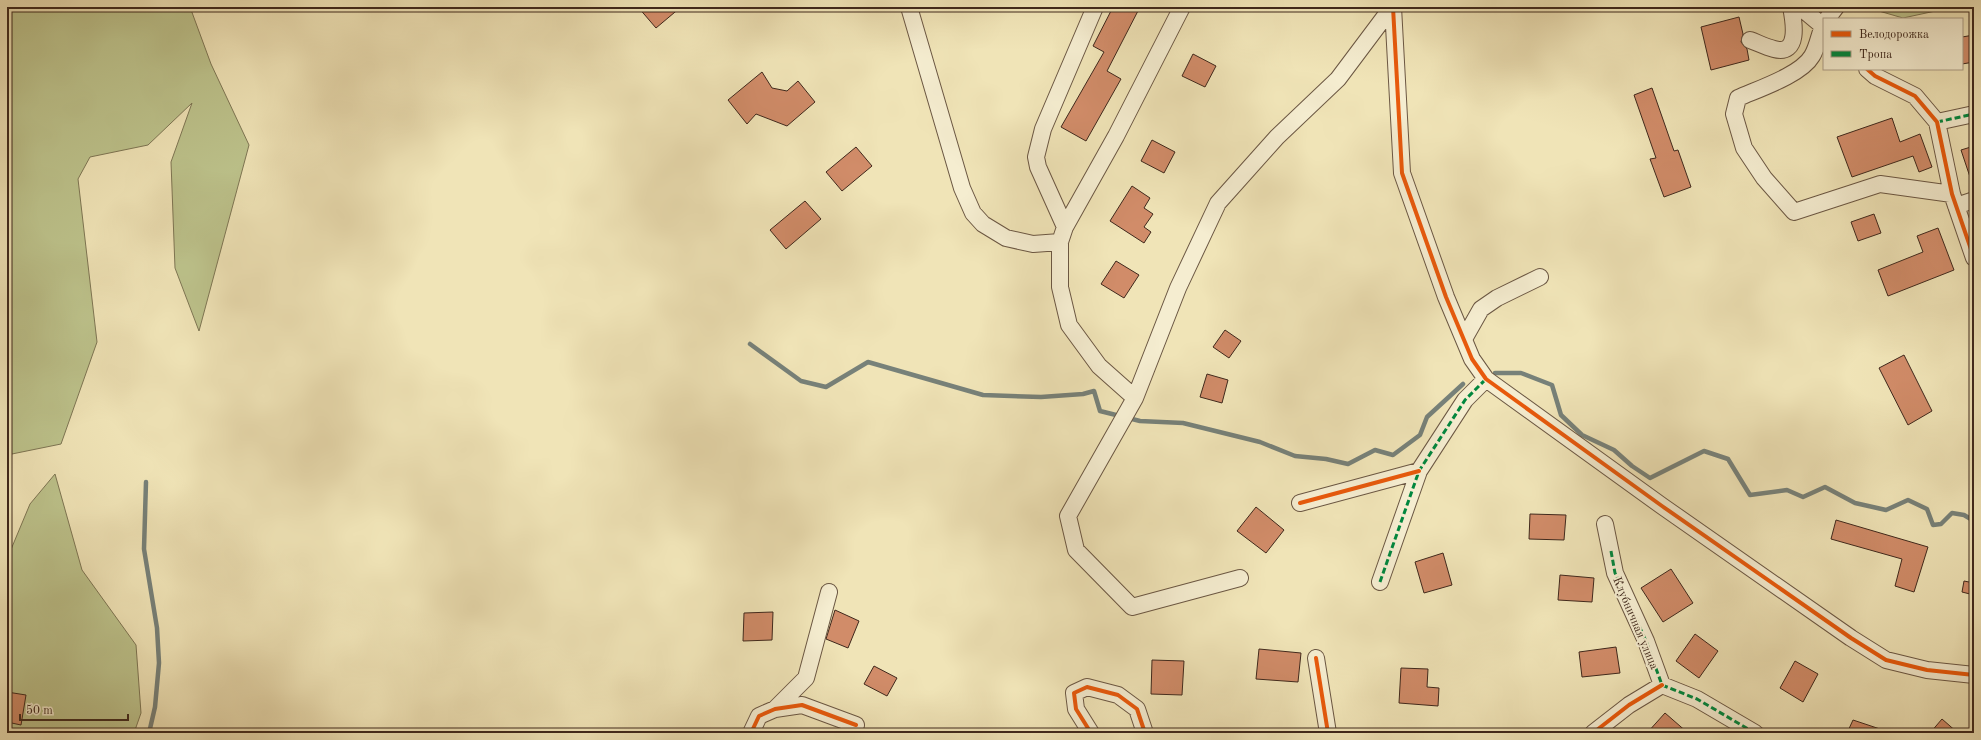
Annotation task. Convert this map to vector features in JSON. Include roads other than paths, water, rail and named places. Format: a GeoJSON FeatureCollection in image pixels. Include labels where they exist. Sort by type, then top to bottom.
{"type":"FeatureCollection","features":[{"type":"Feature","properties":{"kind":"street"},"geometry":{"type":"LineString","coordinates":[[908,7],[962,188],[973,213],[983,224],[1006,238],[1033,244],[1062,234],[1116,136],[1182,7]]}},
{"type":"Feature","properties":{"kind":"street"},"geometry":{"type":"LineString","coordinates":[[1095,7],[1043,129],[1036,157],[1038,167],[1062,234],[1060,286],[1069,325],[1099,366],[1132,403]]}},
{"type":"Feature","properties":{"kind":"street"},"geometry":{"type":"LineString","coordinates":[[1393,7],[1402,173],[1446,297],[1472,360],[1486,379],[1662,506],[1886,660],[1927,670],[1974,675]]}},
{"type":"Feature","properties":{"kind":"street"},"geometry":{"type":"LineString","coordinates":[[1240,578],[1132,607],[1076,550],[1068,516],[1132,403],[1178,288],[1218,203],[1277,137],[1338,79],[1393,7]]}},
{"type":"Feature","properties":{"kind":"street"},"geometry":{"type":"LineString","coordinates":[[1750,40],[1775,50],[1784,50],[1791,45],[1794,36],[1791,7]]}},
{"type":"Feature","properties":{"kind":"street"},"geometry":{"type":"LineString","coordinates":[[1800,7],[1823,23]]}},
{"type":"Feature","properties":{"kind":"street"},"geometry":{"type":"LineString","coordinates":[[1829,18],[1836,7]]}},
{"type":"Feature","properties":{"kind":"street"},"geometry":{"type":"LineString","coordinates":[[1823,29],[1808,62],[1795,71],[1738,98],[1734,114],[1744,148],[1764,178],[1794,212],[1880,184],[1954,200],[1974,200]]}},
{"type":"Feature","properties":{"kind":"street"},"geometry":{"type":"LineString","coordinates":[[1868,70],[1875,76],[1915,96],[1938,122],[1954,200],[1973,252]]}},
{"type":"Feature","properties":{"kind":"street"},"geometry":{"type":"LineString","coordinates":[[1938,122],[1974,114]]}},
{"type":"Feature","properties":{"kind":"street"},"geometry":{"type":"LineString","coordinates":[[1464,339],[1482,309],[1497,298],[1540,277]]}},
{"type":"Feature","properties":{"kind":"street"},"geometry":{"type":"LineString","coordinates":[[1380,582],[1419,471],[1465,400],[1486,379]]}},
{"type":"Feature","properties":{"kind":"street"},"geometry":{"type":"LineString","coordinates":[[1300,503],[1419,471]]}},
{"type":"Feature","properties":{"kind":"street","name":"Клубничная улица"},"geometry":{"type":"LineString","coordinates":[[1605,524],[1615,573],[1646,641],[1662,685],[1697,699],[1755,733]]}},
{"type":"Feature","properties":{"kind":"street"},"geometry":{"type":"LineString","coordinates":[[775,709],[806,678],[830,592]]}},
{"type":"Feature","properties":{"kind":"street"},"geometry":{"type":"LineString","coordinates":[[1316,658],[1328,733]]}},
{"type":"Feature","properties":{"kind":"street"},"geometry":{"type":"LineString","coordinates":[[1593,733],[1629,705],[1662,685]]}},
{"type":"Feature","properties":{"kind":"street"},"geometry":{"type":"LineString","coordinates":[[1091,733],[1076,709],[1074,693],[1087,687],[1118,695],[1137,709],[1145,733]]}},
{"type":"Feature","properties":{"kind":"street"},"geometry":{"type":"LineString","coordinates":[[751,733],[759,716],[775,709],[802,704],[856,725]]}},
{"type":"Feature","properties":{"kind":"waterway"},"geometry":{"type":"LineString","coordinates":[[750,344],[801,381],[826,387],[868,362],[983,395],[1041,397],[1083,394],[1094,391],[1100,411],[1140,421],[1183,423],[1260,442],[1295,456],[1326,459],[1348,464],[1375,450],[1393,455],[1420,435],[1427,417],[1463,384]]}},
{"type":"Feature","properties":{"kind":"waterway"},"geometry":{"type":"LineString","coordinates":[[1495,373],[1521,373],[1552,385],[1561,415],[1582,435],[1614,450],[1632,466],[1650,478],[1704,451],[1728,459],[1750,495],[1787,490],[1803,497],[1825,487],[1855,503],[1886,510],[1908,500],[1927,509],[1933,525],[1941,524],[1952,513],[1964,515],[1974,521]]}},
{"type":"Feature","properties":{"kind":"waterway"},"geometry":{"type":"LineString","coordinates":[[146,482],[144,549],[157,628],[159,663],[155,707],[149,733]]}}]}
